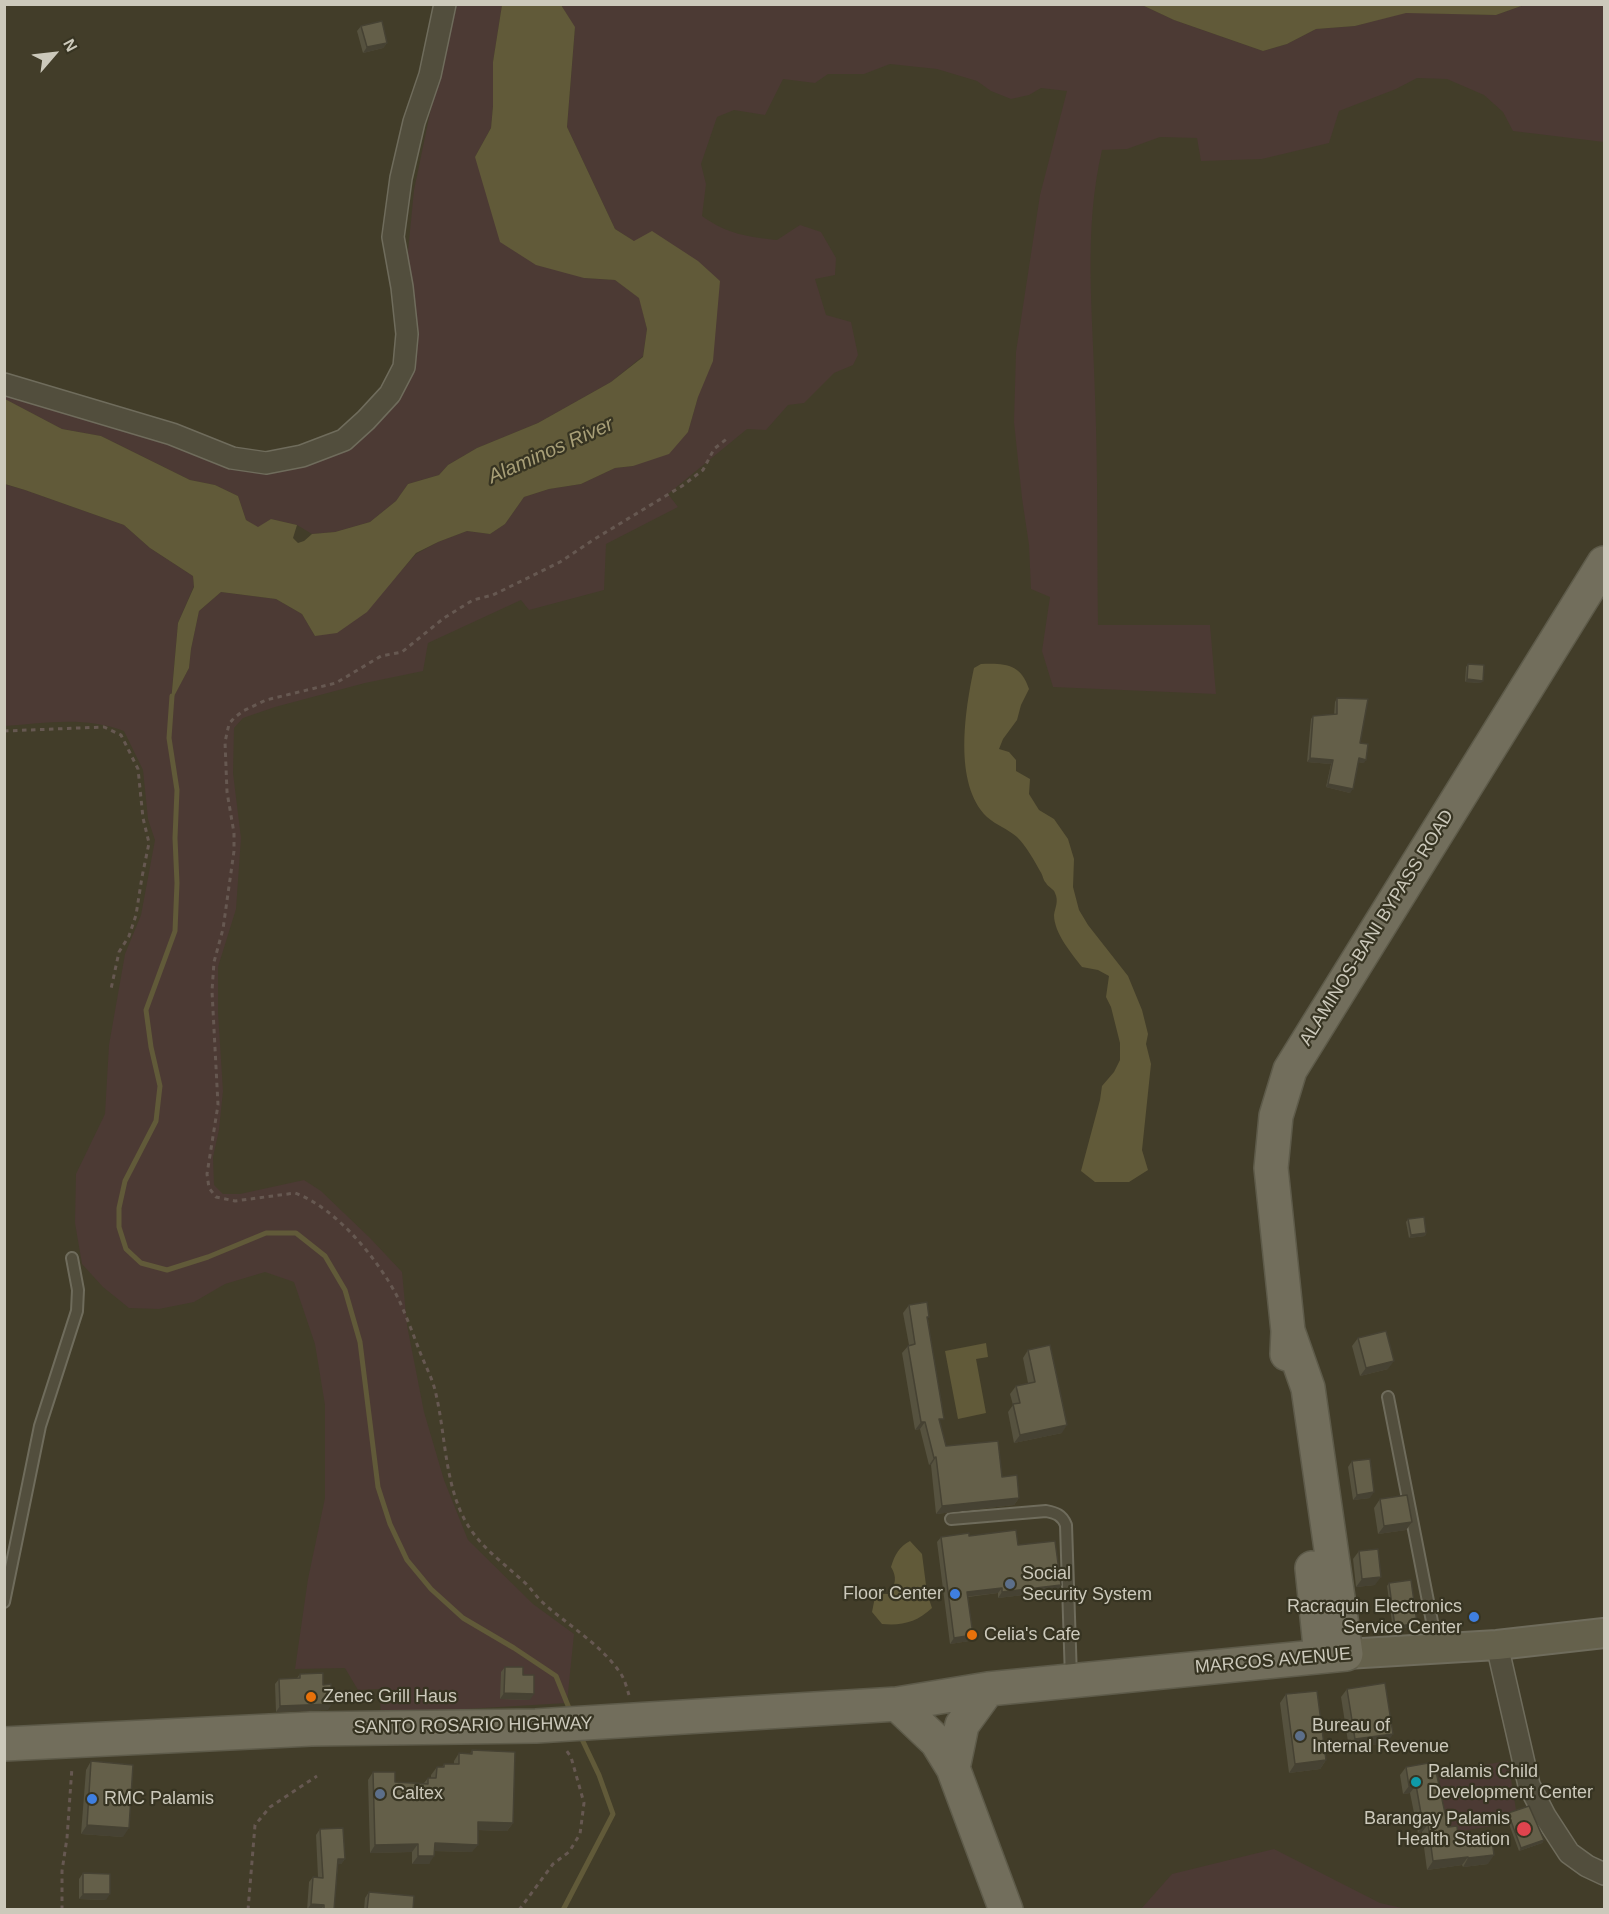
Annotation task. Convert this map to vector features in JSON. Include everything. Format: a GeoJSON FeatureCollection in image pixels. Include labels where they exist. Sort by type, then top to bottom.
{"type":"FeatureCollection","features":[{"type":"Feature","properties":{"kind":"main road","name":"ALAMINOS-BANI BYPASS ROAD"},"geometry":{"type":"LineString","coordinates":[[1333,1655],[1317,1604],[1286,1385],[1288,1331],[1271,1168],[1276,1116],[1290,1070],[1605,563]]}},
{"type":"Feature","properties":{"kind":"main road","name":"MARCOS AVENUE"},"geometry":{"type":"LineString","coordinates":[[942,1697],[988,1689],[1333,1655],[1497,1644],[1605,1633]]}},
{"type":"Feature","properties":{"kind":"main road"},"geometry":{"type":"LineString","coordinates":[[945,1755],[962,1725],[988,1689]]}},
{"type":"Feature","properties":{"kind":"main road","name":"SANTO ROSARIO HIGHWAY"},"geometry":{"type":"LineString","coordinates":[[4,1744],[311,1729],[536,1726],[897,1704],[942,1697]]}},
{"type":"Feature","properties":{"kind":"main road"},"geometry":{"type":"LineString","coordinates":[[942,1697],[945,1755],[1006,1910]]}},
{"type":"Feature","properties":{"kind":"main road"},"geometry":{"type":"LineString","coordinates":[[897,1704],[945,1755]]}},
{"type":"Feature","properties":{"kind":"street"},"geometry":{"type":"LineString","coordinates":[[4,384],[172,434],[232,458],[266,463],[302,456],[345,440],[390,393],[404,367],[407,334],[393,237],[401,178],[414,122],[430,75],[445,4]]}},
{"type":"Feature","properties":{"kind":"street"},"geometry":{"type":"LineString","coordinates":[[1497,1644],[1529,1785],[1545,1816],[1569,1852],[1587,1866],[1605,1874]]}},
{"type":"Feature","properties":{"kind":"lane"},"geometry":{"type":"LineString","coordinates":[[4,1602],[40,1426],[77,1311],[78,1290],[72,1258]]}},
{"type":"Feature","properties":{"kind":"lane"},"geometry":{"type":"LineString","coordinates":[[1388,1397],[1438,1648]]}},
{"type":"Feature","properties":{"kind":"lane"},"geometry":{"type":"LineString","coordinates":[[951,1519],[1046,1511],[1055,1512],[1064,1519],[1071,1681]]}},
{"type":"Feature","properties":{"kind":"path"},"geometry":{"type":"LineString","coordinates":[[623,1721],[623,1676],[611,1662],[480,1544],[460,1510],[451,1480],[435,1389],[397,1297],[370,1257],[335,1217],[318,1203],[304,1196],[295,1193],[235,1201],[216,1197],[209,1188],[207,1174],[218,1105],[214,962],[225,920],[234,851],[234,833],[226,792],[225,742],[229,724],[243,711],[282,695],[307,692],[336,683],[381,656],[402,652],[444,618],[473,600],[493,596],[560,562],[682,486],[703,470],[714,449],[729,437]]}},
{"type":"Feature","properties":{"kind":"path"},"geometry":{"type":"LineString","coordinates":[[4,731],[104,727],[120,735],[138,769],[143,818],[150,843],[136,915],[129,936],[118,952],[111,989]]}},
{"type":"Feature","properties":{"kind":"path"},"geometry":{"type":"LineString","coordinates":[[62,1910],[62,1871],[67,1838],[74,1741]]}},
{"type":"Feature","properties":{"kind":"path"},"geometry":{"type":"LineString","coordinates":[[519,1910],[542,1877],[553,1864],[569,1852],[580,1834],[584,1803],[571,1757],[565,1748]]}},
{"type":"Feature","properties":{"kind":"path"},"geometry":{"type":"LineString","coordinates":[[248,1910],[255,1825],[270,1808],[317,1776]]}},
{"type":"Feature","properties":{"kind":"shaded area"},"geometry":{"type":"Polygon","coordinates":[[[457,5],[502,5],[493,62],[491,128],[475,157],[584,278],[615,280],[640,298],[647,329],[643,356],[611,382],[538,423],[477,448],[448,465],[439,475],[408,484],[396,501],[370,522],[335,532],[312,534],[297,525],[271,519],[258,528],[246,520],[238,496],[215,485],[190,480],[101,436],[62,429],[5,399],[5,390],[194,449],[313,457],[394,395],[414,190],[430,113],[457,5]]]}},
{"type":"Feature","properties":{"kind":"shaded area"},"geometry":{"type":"Polygon","coordinates":[[[561,5],[1142,5],[1174,20],[1263,51],[1287,44],[1316,29],[1355,26],[1406,12],[1496,15],[1524,5],[1604,5],[1604,142],[1513,131],[1503,112],[1484,95],[1447,79],[1417,78],[1396,89],[1339,111],[1329,143],[1262,159],[1201,161],[1197,138],[1160,137],[1127,149],[1102,150],[1096,180],[1091,242],[1097,453],[1098,625],[1210,625],[1216,694],[1053,687],[1042,651],[1050,597],[1031,589],[1029,545],[1014,422],[1016,352],[1040,195],[1067,91],[1041,88],[1029,95],[1011,99],[991,91],[977,81],[937,69],[890,64],[864,74],[828,74],[815,83],[783,79],[765,115],[734,110],[717,117],[701,164],[706,184],[702,216],[729,231],[757,238],[777,240],[800,225],[821,232],[836,258],[835,275],[815,279],[826,315],[851,322],[858,355],[853,365],[834,373],[804,403],[788,405],[766,430],[747,429],[668,494],[678,507],[606,544],[604,590],[529,610],[521,600],[428,643],[423,671],[365,683],[275,707],[243,718],[234,728],[233,773],[241,838],[236,909],[218,967],[218,1012],[223,1091],[219,1130],[213,1157],[214,1185],[223,1194],[240,1194],[304,1180],[321,1191],[402,1272],[407,1325],[424,1412],[444,1480],[468,1540],[533,1604],[574,1634],[567,1703],[381,1714],[379,1689],[358,1690],[345,1668],[295,1669],[308,1579],[325,1498],[325,1405],[315,1344],[294,1282],[265,1272],[225,1284],[194,1302],[159,1309],[129,1308],[103,1287],[82,1264],[75,1223],[76,1174],[105,1114],[109,1045],[125,954],[141,915],[155,840],[148,819],[143,770],[124,731],[109,726],[80,722],[5,726],[4,484],[124,525],[150,548],[193,576],[194,586],[178,623],[171,701],[189,668],[199,611],[221,592],[276,599],[302,614],[315,636],[392,581],[416,554],[438,542],[467,531],[490,534],[505,524],[524,497],[549,489],[581,484],[615,468],[633,466],[688,432],[698,397],[634,241],[615,229],[567,127],[575,28],[561,5]]]}},
{"type":"Feature","properties":{"kind":"shaded area"},"geometry":{"type":"Polygon","coordinates":[[[1508,1761],[1518,1822],[1448,1833],[1438,1772],[1508,1761]]]}},
{"type":"Feature","properties":{"kind":"shaded area"},"geometry":{"type":"Polygon","coordinates":[[[1274,1849],[1380,1903],[1406,1909],[1141,1909],[1172,1874],[1274,1849]]]}},
{"type":"Feature","properties":{"kind":"water","name":"Alaminos River"},"geometry":{"type":"Polygon","coordinates":[[[502,5],[561,5],[575,27],[567,127],[615,229],[634,241],[652,231],[698,261],[720,281],[713,361],[698,397],[688,432],[669,454],[633,466],[615,468],[581,484],[549,489],[524,497],[505,524],[490,534],[467,531],[416,553],[367,612],[337,633],[315,636],[302,614],[276,599],[221,592],[199,611],[189,668],[171,702],[178,623],[194,587],[193,576],[150,548],[124,525],[5,484],[5,399],[62,429],[101,436],[190,480],[215,485],[238,496],[246,520],[258,527],[271,519],[297,525],[293,538],[298,543],[312,534],[335,532],[370,522],[396,501],[408,484],[439,475],[448,465],[477,448],[538,423],[611,382],[643,357],[647,329],[639,298],[615,280],[584,278],[536,265],[500,242],[475,157],[491,128],[493,62],[502,5]]]}},
{"type":"Feature","properties":{"kind":"water"},"geometry":{"type":"Polygon","coordinates":[[[1142,5],[1524,5],[1496,15],[1406,13],[1355,26],[1316,29],[1287,44],[1263,51],[1174,20],[1142,5]]]}},
{"type":"Feature","properties":{"kind":"water"},"geometry":{"type":"Polygon","coordinates":[[[981,664],[1011,667],[1022,674],[1026,681],[1029,689],[1017,720],[1003,739],[999,749],[1009,752],[1016,760],[1016,771],[1030,779],[1029,794],[1039,810],[1054,819],[1068,839],[1074,859],[1073,887],[1079,910],[1128,976],[1142,1010],[1148,1034],[1146,1044],[1151,1064],[1142,1150],[1148,1170],[1129,1182],[1095,1182],[1081,1171],[1102,1086],[1114,1072],[1120,1060],[1120,1043],[1111,1007],[1106,997],[1109,976],[1098,970],[1082,967],[1069,950],[1055,922],[1057,899],[1054,892],[1045,882],[1020,841],[987,817],[976,803],[969,786],[964,746],[967,704],[974,668],[981,664]]]}},
{"type":"Feature","properties":{"kind":"water"},"geometry":{"type":"Polygon","coordinates":[[[986,1343],[988,1357],[976,1359],[986,1413],[958,1419],[945,1351],[986,1343]]]}},
{"type":"Feature","properties":{"kind":"water"},"geometry":{"type":"Polygon","coordinates":[[[910,1541],[922,1554],[927,1593],[932,1608],[921,1617],[909,1622],[882,1624],[872,1612],[875,1597],[889,1594],[895,1580],[891,1567],[900,1548],[910,1541]]]}},
{"type":"Feature","properties":{"kind":"building"},"geometry":{"type":"Polygon","coordinates":[[[382,21],[387,43],[367,47],[361,26],[382,21]]]}},
{"type":"Feature","properties":{"kind":"building"},"geometry":{"type":"Polygon","coordinates":[[[1468,664],[1484,665],[1483,681],[1467,679],[1468,664]]]}},
{"type":"Feature","properties":{"kind":"building"},"geometry":{"type":"Polygon","coordinates":[[[1337,698],[1368,699],[1360,743],[1368,744],[1366,760],[1359,758],[1353,789],[1328,784],[1333,760],[1310,758],[1313,716],[1337,714],[1337,698]]]}},
{"type":"Feature","properties":{"kind":"building"},"geometry":{"type":"Polygon","coordinates":[[[1424,1217],[1426,1233],[1411,1235],[1408,1219],[1424,1217]]]}},
{"type":"Feature","properties":{"kind":"building"},"geometry":{"type":"Polygon","coordinates":[[[927,1302],[929,1317],[927,1317],[944,1419],[939,1419],[946,1446],[998,1441],[1002,1477],[1017,1475],[1019,1498],[942,1506],[936,1457],[934,1458],[925,1422],[921,1422],[908,1346],[915,1344],[909,1305],[927,1302]]]}},
{"type":"Feature","properties":{"kind":"building"},"geometry":{"type":"Polygon","coordinates":[[[1386,1331],[1394,1361],[1366,1368],[1358,1338],[1386,1331]]]}},
{"type":"Feature","properties":{"kind":"building"},"geometry":{"type":"Polygon","coordinates":[[[1050,1345],[1067,1425],[1020,1435],[1013,1404],[1020,1403],[1016,1386],[1035,1382],[1028,1350],[1050,1345]]]}},
{"type":"Feature","properties":{"kind":"building"},"geometry":{"type":"Polygon","coordinates":[[[1370,1459],[1374,1492],[1357,1495],[1352,1461],[1370,1459]]]}},
{"type":"Feature","properties":{"kind":"building"},"geometry":{"type":"Polygon","coordinates":[[[1407,1495],[1412,1522],[1384,1526],[1380,1499],[1407,1495]]]}},
{"type":"Feature","properties":{"kind":"building"},"geometry":{"type":"Polygon","coordinates":[[[1016,1530],[1018,1545],[1055,1541],[1061,1585],[1002,1592],[1002,1588],[967,1592],[973,1635],[954,1638],[941,1537],[1016,1530]]]}},
{"type":"Feature","properties":{"kind":"building"},"geometry":{"type":"Polygon","coordinates":[[[1378,1549],[1381,1577],[1362,1579],[1359,1551],[1378,1549]]]}},
{"type":"Feature","properties":{"kind":"building"},"geometry":{"type":"Polygon","coordinates":[[[1411,1580],[1417,1623],[1395,1627],[1389,1583],[1411,1580]]]}},
{"type":"Feature","properties":{"kind":"building"},"geometry":{"type":"Polygon","coordinates":[[[505,1667],[523,1667],[523,1675],[534,1675],[534,1694],[504,1693],[505,1667]]]}},
{"type":"Feature","properties":{"kind":"building"},"geometry":{"type":"Polygon","coordinates":[[[323,1673],[323,1685],[331,1684],[332,1704],[280,1706],[279,1679],[300,1678],[300,1674],[323,1673]]]}},
{"type":"Feature","properties":{"kind":"building"},"geometry":{"type":"Polygon","coordinates":[[[1385,1683],[1393,1734],[1355,1739],[1347,1689],[1385,1683]]]}},
{"type":"Feature","properties":{"kind":"building","name":"Bureau of Internal Revenue"},"geometry":{"type":"Polygon","coordinates":[[[1317,1691],[1326,1760],[1295,1764],[1286,1694],[1317,1691]]]}},
{"type":"Feature","properties":{"kind":"building"},"geometry":{"type":"Polygon","coordinates":[[[472,1750],[515,1752],[513,1823],[478,1822],[478,1845],[435,1843],[434,1856],[418,1856],[418,1844],[375,1845],[373,1772],[395,1772],[395,1782],[428,1784],[428,1778],[436,1778],[437,1767],[444,1767],[444,1764],[459,1764],[459,1753],[472,1754],[472,1750]]]}},
{"type":"Feature","properties":{"kind":"building"},"geometry":{"type":"Polygon","coordinates":[[[91,1761],[133,1765],[129,1828],[87,1825],[91,1761]]]}},
{"type":"Feature","properties":{"kind":"building"},"geometry":{"type":"Polygon","coordinates":[[[1434,1762],[1448,1827],[1457,1826],[1458,1836],[1491,1832],[1494,1855],[1433,1861],[1428,1824],[1423,1825],[1416,1785],[1409,1786],[1406,1767],[1434,1762]]]}},
{"type":"Feature","properties":{"kind":"building","name":"Barangay Palamis Health Station"},"geometry":{"type":"Polygon","coordinates":[[[1529,1806],[1544,1840],[1521,1848],[1508,1813],[1529,1806]]]}},
{"type":"Feature","properties":{"kind":"building"},"geometry":{"type":"Polygon","coordinates":[[[343,1828],[345,1859],[338,1859],[334,1910],[324,1910],[324,1905],[311,1904],[313,1877],[323,1878],[320,1829],[343,1828]]]}},
{"type":"Feature","properties":{"kind":"building"},"geometry":{"type":"Polygon","coordinates":[[[83,1873],[110,1874],[110,1894],[83,1894],[83,1873]]]}},
{"type":"Feature","properties":{"kind":"building"},"geometry":{"type":"Polygon","coordinates":[[[369,1892],[414,1896],[413,1910],[367,1910],[369,1892]]]}},
{"type":"Feature","properties":{"kind":"waterway"},"geometry":{"type":"LineString","coordinates":[[172,696],[169,738],[177,790],[175,931],[146,1010],[160,1086],[156,1121],[125,1181],[119,1208],[119,1227],[126,1249],[141,1263],[167,1270],[208,1257],[266,1233],[296,1233],[325,1256],[345,1290],[360,1342],[378,1487],[390,1524],[407,1560],[431,1589],[463,1618],[556,1676],[571,1713]]}},
{"type":"Feature","properties":{"kind":"waterway"},"geometry":{"type":"LineString","coordinates":[[563,1910],[613,1814],[599,1775],[580,1735]]}},
{"type":"Feature","properties":{"kind":"place","name":"Social Security System"},"geometry":{"type":"Point","coordinates":[1010,1584]}},
{"type":"Feature","properties":{"kind":"place","name":"Floor Center"},"geometry":{"type":"Point","coordinates":[955,1594]}},
{"type":"Feature","properties":{"kind":"place","name":"Racraquin Electronics Service Center"},"geometry":{"type":"Point","coordinates":[1474,1617]}},
{"type":"Feature","properties":{"kind":"place","name":"Celia's Cafe"},"geometry":{"type":"Point","coordinates":[972,1635]}},
{"type":"Feature","properties":{"kind":"place","name":"Zenec Grill Haus"},"geometry":{"type":"Point","coordinates":[311,1697]}},
{"type":"Feature","properties":{"kind":"place","name":"Bureau of Internal Revenue"},"geometry":{"type":"Point","coordinates":[1300,1736]}},
{"type":"Feature","properties":{"kind":"place","name":"Palamis Child Development Center"},"geometry":{"type":"Point","coordinates":[1416,1782]}},
{"type":"Feature","properties":{"kind":"place","name":"Caltex"},"geometry":{"type":"Point","coordinates":[380,1794]}},
{"type":"Feature","properties":{"kind":"place","name":"RMC Palamis"},"geometry":{"type":"Point","coordinates":[92,1799]}},
{"type":"Feature","properties":{"kind":"place","name":"Barangay Palamis Health Station"},"geometry":{"type":"Point","coordinates":[1524,1829]}}]}
